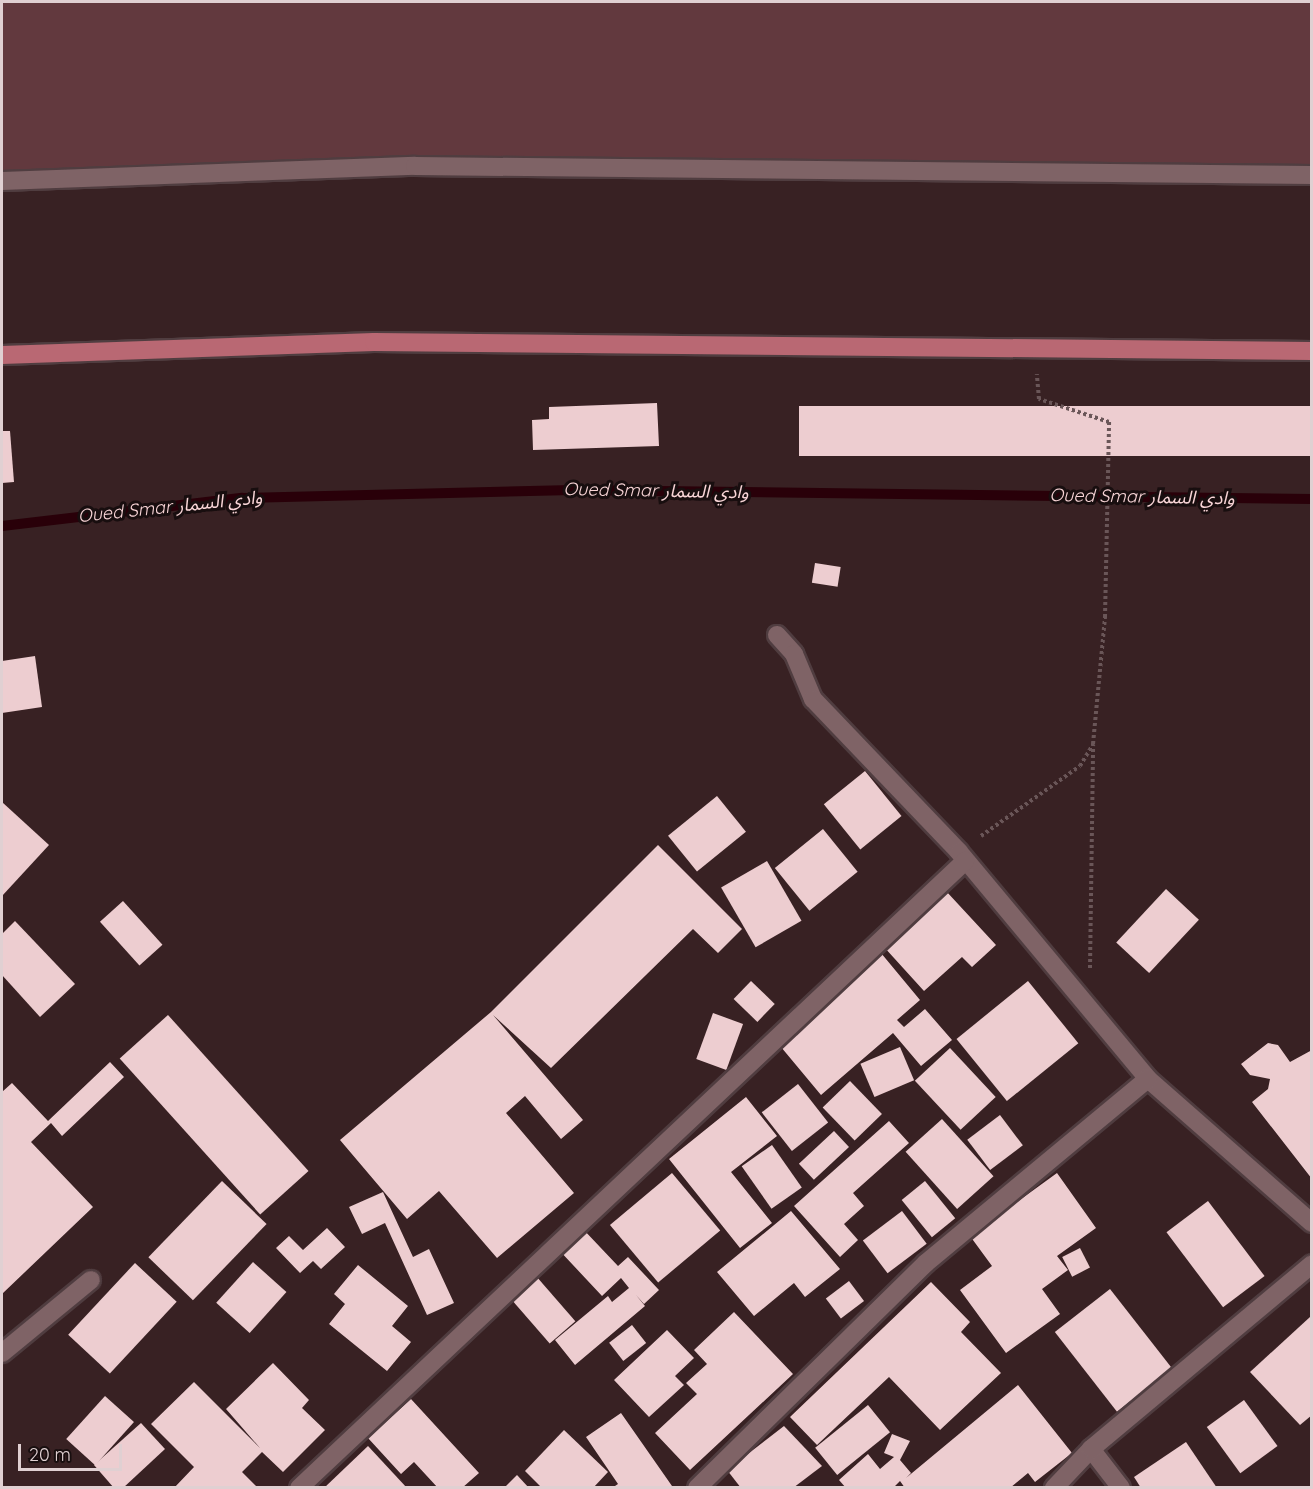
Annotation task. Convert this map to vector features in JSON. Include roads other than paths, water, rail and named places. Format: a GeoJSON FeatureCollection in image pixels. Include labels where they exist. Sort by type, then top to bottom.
{"type":"FeatureCollection","features":[{"type":"Feature","properties":{"kind":"main road"},"geometry":{"type":"LineString","coordinates":[[2,355],[374,342],[1311,351]]}},
{"type":"Feature","properties":{"kind":"street"},"geometry":{"type":"LineString","coordinates":[[2,181],[415,166],[1311,175]]}},
{"type":"Feature","properties":{"kind":"street"},"geometry":{"type":"LineString","coordinates":[[777,635],[794,654],[813,699],[962,857],[1148,1079],[1311,1223]]}},
{"type":"Feature","properties":{"kind":"street"},"geometry":{"type":"LineString","coordinates":[[299,1488],[962,857]]}},
{"type":"Feature","properties":{"kind":"street"},"geometry":{"type":"LineString","coordinates":[[697,1488],[926,1263],[1148,1079]]}},
{"type":"Feature","properties":{"kind":"street"},"geometry":{"type":"LineString","coordinates":[[1054,1488],[1091,1449],[1311,1264]]}},
{"type":"Feature","properties":{"kind":"street"},"geometry":{"type":"LineString","coordinates":[[2,1353],[91,1280]]}},
{"type":"Feature","properties":{"kind":"street"},"geometry":{"type":"LineString","coordinates":[[1091,1449],[1121,1488]]}},
{"type":"Feature","properties":{"kind":"waterway","name":"Oued Smar وادي السمار"},"geometry":{"type":"LineString","coordinates":[[2,526],[242,498],[573,490],[1312,499]]}}]}
